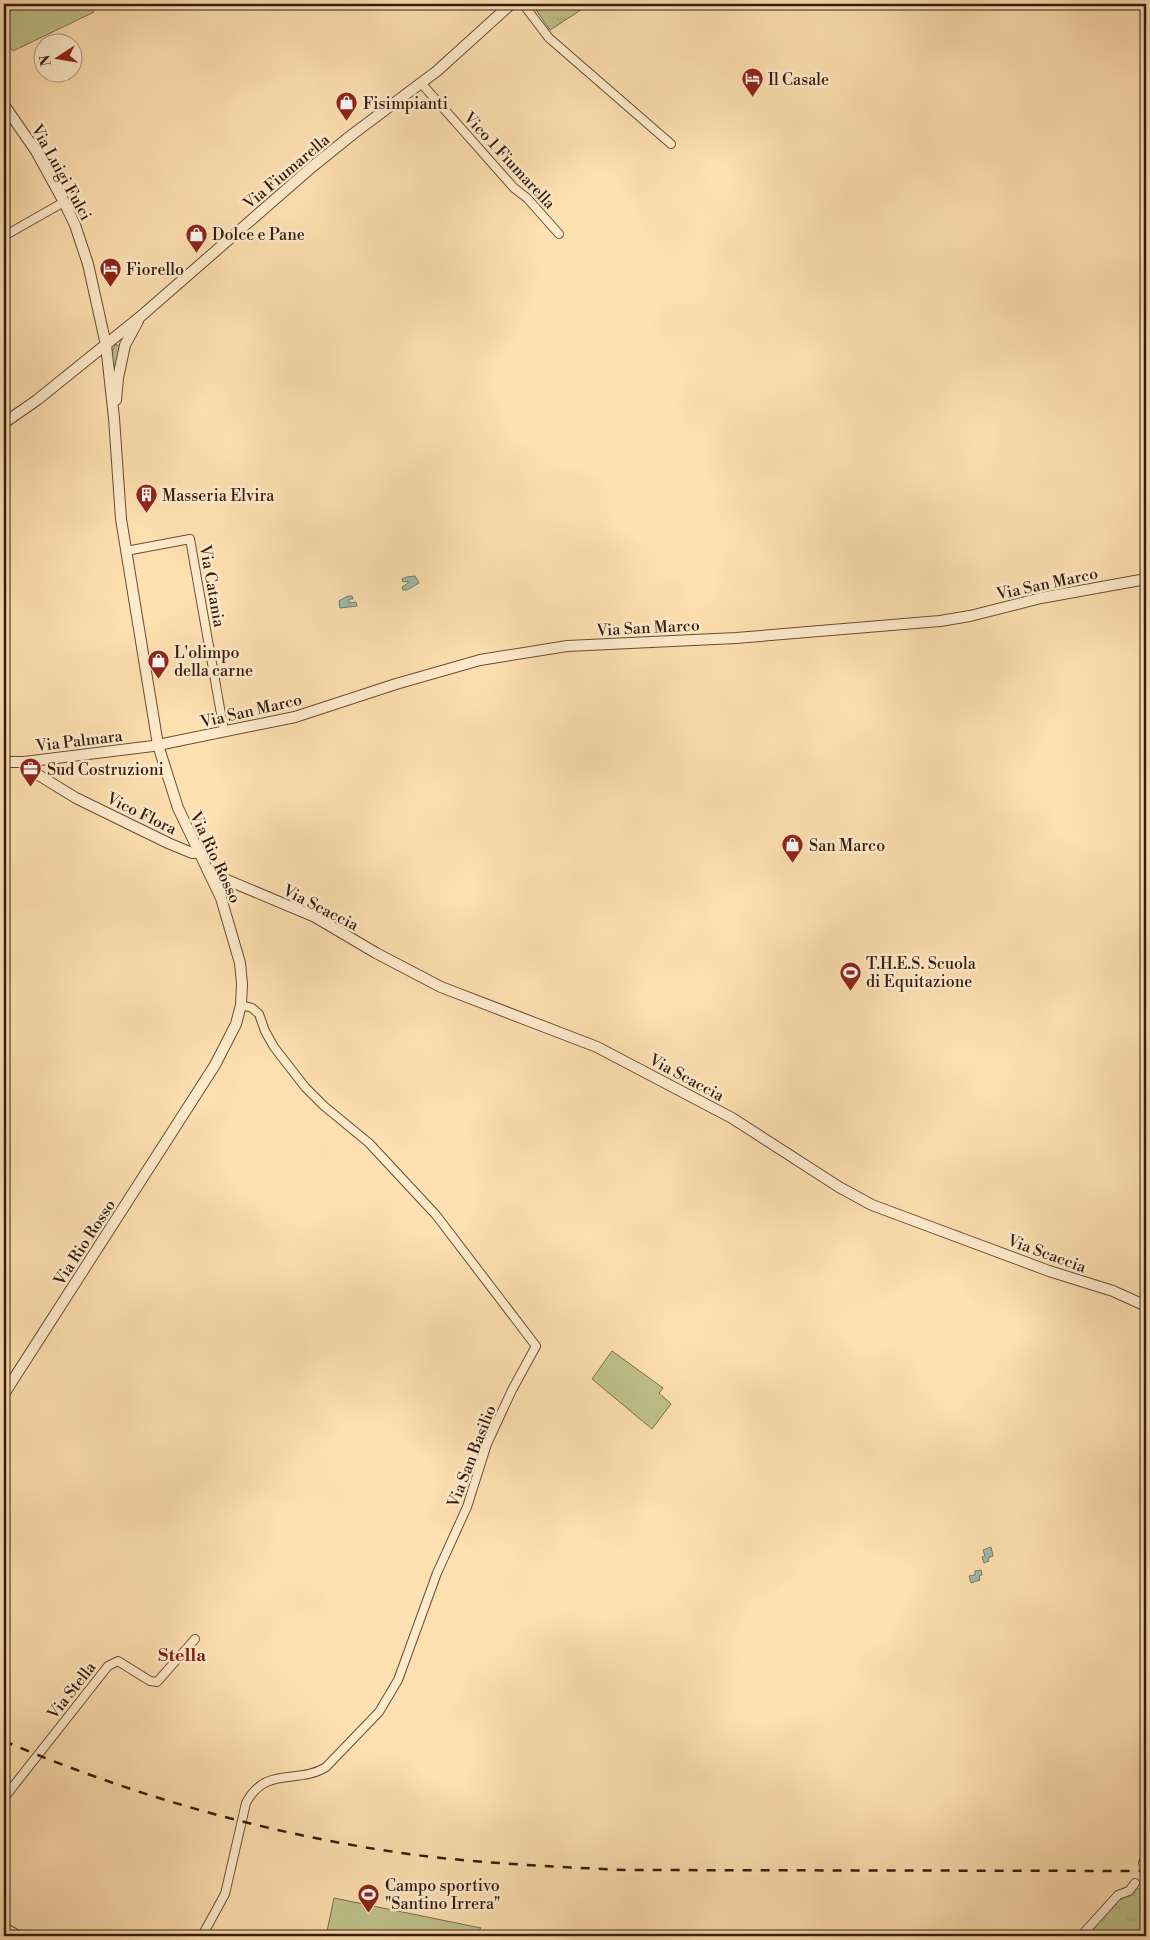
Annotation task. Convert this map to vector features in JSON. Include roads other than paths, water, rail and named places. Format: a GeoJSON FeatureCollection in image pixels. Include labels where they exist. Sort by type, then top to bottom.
{"type":"FeatureCollection","features":[{"type":"Feature","properties":{"kind":"street","name":"Via Fiumarella"},"geometry":{"type":"LineString","coordinates":[[4,423],[25,409],[116,337],[312,167],[437,71],[511,4]]}},
{"type":"Feature","properties":{"kind":"street"},"geometry":{"type":"LineString","coordinates":[[523,4],[549,38],[671,144]]}},
{"type":"Feature","properties":{"kind":"street","name":"Vico 1 Fiumarella"},"geometry":{"type":"LineString","coordinates":[[421,83],[514,188],[527,198],[558,234]]}},
{"type":"Feature","properties":{"kind":"street","name":"Via Luigi Fulci"},"geometry":{"type":"LineString","coordinates":[[4,105],[36,151],[75,225],[88,264],[106,345],[114,418]]}},
{"type":"Feature","properties":{"kind":"street"},"geometry":{"type":"LineString","coordinates":[[4,236],[64,202]]}},
{"type":"Feature","properties":{"kind":"street"},"geometry":{"type":"LineString","coordinates":[[114,418],[118,378],[125,345],[140,317]]}},
{"type":"Feature","properties":{"kind":"street"},"geometry":{"type":"LineString","coordinates":[[116,337],[122,339],[125,345]]}},
{"type":"Feature","properties":{"kind":"street","name":"Via Rio Rosso"},"geometry":{"type":"LineString","coordinates":[[4,1394],[215,1065],[236,1024],[241,1006],[242,984],[240,963],[221,898],[178,808],[158,745],[126,551],[118,487],[114,418]]}},
{"type":"Feature","properties":{"kind":"street","name":"Via Catania"},"geometry":{"type":"LineString","coordinates":[[126,551],[190,539],[224,732]]}},
{"type":"Feature","properties":{"kind":"street","name":"Via San Marco"},"geometry":{"type":"LineString","coordinates":[[158,745],[295,717],[396,684],[492,658],[567,646],[736,638],[940,621],[970,616],[1041,598],[1146,579]]}},
{"type":"Feature","properties":{"kind":"street","name":"Via Palmara"},"geometry":{"type":"LineString","coordinates":[[4,762],[24,762],[158,745]]}},
{"type":"Feature","properties":{"kind":"street","name":"Vico Flora"},"geometry":{"type":"LineString","coordinates":[[24,762],[27,768],[76,798],[168,843],[192,853],[200,853]]}},
{"type":"Feature","properties":{"kind":"street","name":"Via Scaccia"},"geometry":{"type":"LineString","coordinates":[[212,877],[220,877],[315,918],[382,957],[441,988],[597,1047],[732,1118],[839,1187],[872,1205],[1048,1271],[1113,1291],[1146,1306]]}},
{"type":"Feature","properties":{"kind":"street","name":"Via San Basilio"},"geometry":{"type":"LineString","coordinates":[[202,1936],[225,1894],[246,1803],[252,1792],[260,1785],[271,1780],[319,1772],[379,1712],[389,1698],[398,1680],[437,1573],[467,1507],[487,1444],[512,1390],[536,1346],[436,1215],[369,1143],[324,1106],[305,1087],[274,1047],[265,1031],[260,1014],[252,1008],[241,1006]]}},
{"type":"Feature","properties":{"kind":"street","name":"Via Stella"},"geometry":{"type":"LineString","coordinates":[[4,1798],[108,1666],[118,1661],[150,1681],[157,1682],[195,1638]]}},
{"type":"Feature","properties":{"kind":"street"},"geometry":{"type":"LineString","coordinates":[[1081,1936],[1118,1895],[1129,1891],[1135,1883]]}},
{"type":"Feature","properties":{"kind":"street"},"geometry":{"type":"LineString","coordinates":[[4,1928],[18,1936]]}},
{"type":"Feature","properties":{"kind":"water"},"geometry":{"type":"Polygon","coordinates":[[[415,576],[419,583],[407,590],[403,590],[402,587],[408,581],[403,582],[402,579],[415,576]]]}},
{"type":"Feature","properties":{"kind":"water"},"geometry":{"type":"Polygon","coordinates":[[[352,596],[353,599],[349,599],[349,603],[356,602],[357,606],[340,608],[339,601],[352,596]]]}},
{"type":"Feature","properties":{"kind":"water"},"geometry":{"type":"Polygon","coordinates":[[[991,1547],[993,1556],[984,1563],[982,1557],[985,1556],[983,1550],[991,1547]]]}},
{"type":"Feature","properties":{"kind":"water"},"geometry":{"type":"Polygon","coordinates":[[[981,1570],[980,1580],[971,1583],[969,1576],[975,1575],[975,1571],[981,1570]]]}},
{"type":"Feature","properties":{"kind":"railway"},"geometry":{"type":"LineString","coordinates":[[4,1741],[108,1781],[214,1814],[322,1839],[432,1857],[624,1870],[1146,1871]]}},
{"type":"Feature","properties":{"kind":"place","name":"Il Casale"},"geometry":{"type":"Point","coordinates":[752,98]}},
{"type":"Feature","properties":{"kind":"place","name":"Fisimpianti"},"geometry":{"type":"Point","coordinates":[347,122]}},
{"type":"Feature","properties":{"kind":"place","name":"Dolce e Pane"},"geometry":{"type":"Point","coordinates":[196,253]}},
{"type":"Feature","properties":{"kind":"place","name":"Fiorello"},"geometry":{"type":"Point","coordinates":[110,288]}},
{"type":"Feature","properties":{"kind":"place","name":"Masseria Elvira"},"geometry":{"type":"Point","coordinates":[146,514]}},
{"type":"Feature","properties":{"kind":"place","name":"L'olimpo della carne"},"geometry":{"type":"Point","coordinates":[158,680]}},
{"type":"Feature","properties":{"kind":"place","name":"Sud Costruzioni"},"geometry":{"type":"Point","coordinates":[31,788]}},
{"type":"Feature","properties":{"kind":"place","name":"San Marco"},"geometry":{"type":"Point","coordinates":[793,864]}},
{"type":"Feature","properties":{"kind":"place","name":"T.H.E.S. Scuola di Equitazione"},"geometry":{"type":"Point","coordinates":[850,991]}},
{"type":"Feature","properties":{"kind":"place","name":"Campo sportivo \"Santino Irrera\""},"geometry":{"type":"Point","coordinates":[369,1913]}},
{"type":"Feature","properties":{"kind":"district","name":"Stella"},"geometry":{"type":"Point","coordinates":[182,1655]}}]}
